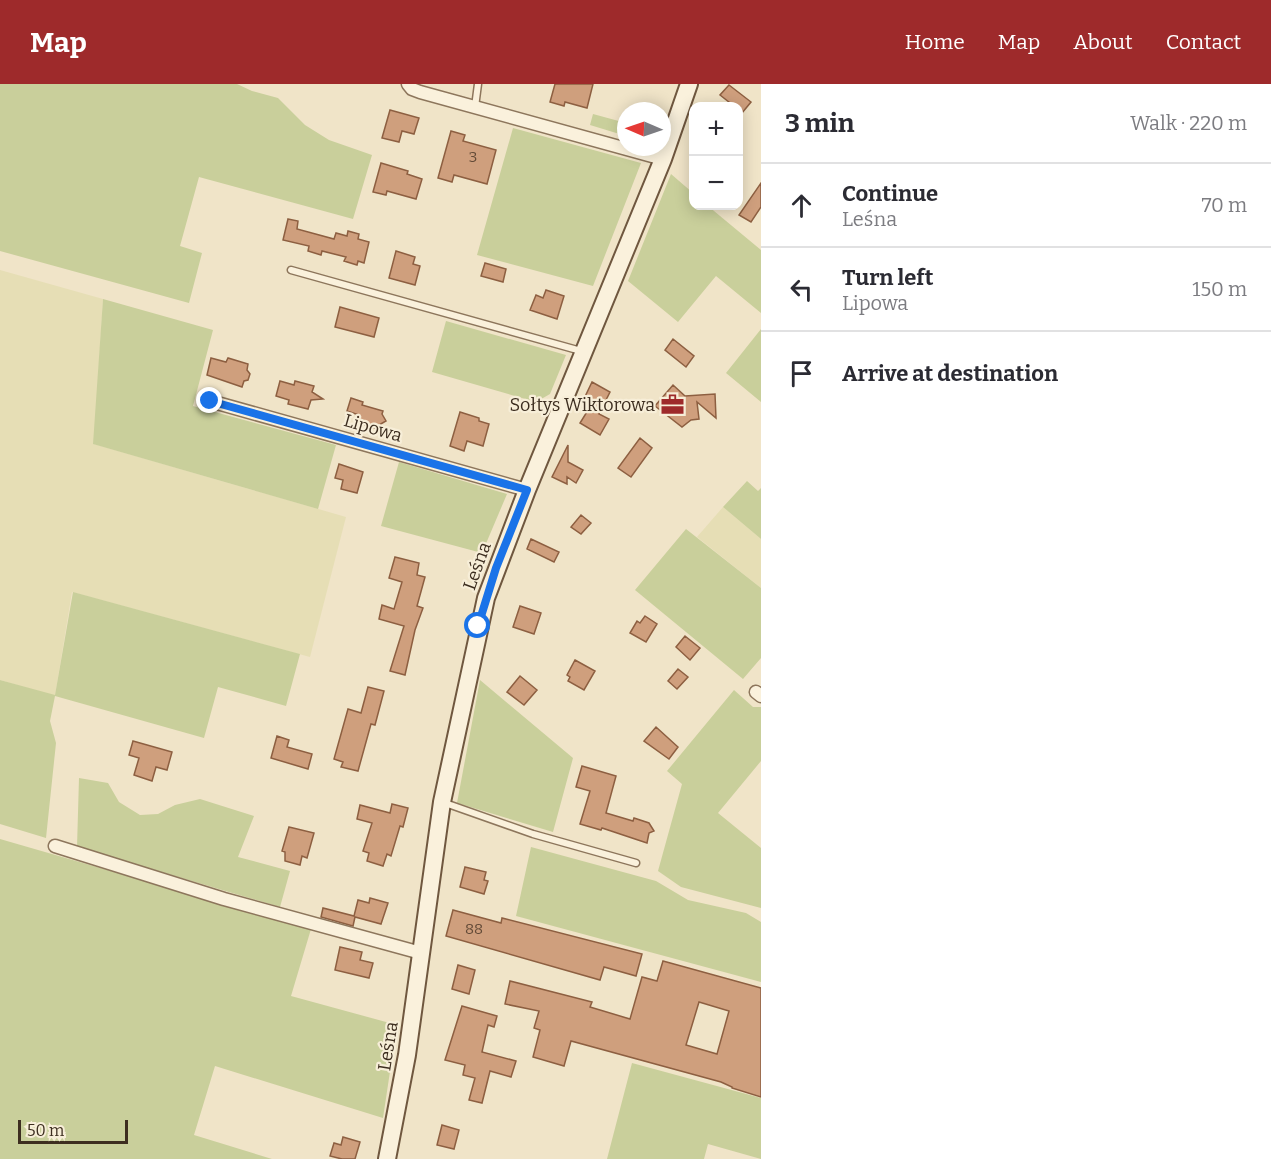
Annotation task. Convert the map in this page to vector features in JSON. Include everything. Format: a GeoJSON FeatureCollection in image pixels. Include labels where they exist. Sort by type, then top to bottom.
{"type":"FeatureCollection","features":[{"type":"Feature","properties":{"kind":"street"},"geometry":{"type":"LineString","coordinates":[[408,84],[420,92],[663,159]]}},
{"type":"Feature","properties":{"kind":"street","name":"Leśna"},"geometry":{"type":"LineString","coordinates":[[387,1159],[407,1055],[442,802],[486,598],[527,490],[663,159],[689,84]]}},
{"type":"Feature","properties":{"kind":"street","name":"Lipowa"},"geometry":{"type":"LineString","coordinates":[[210,401],[527,490]]}},
{"type":"Feature","properties":{"kind":"street"},"geometry":{"type":"LineString","coordinates":[[55,846],[224,899],[421,953]]}},
{"type":"Feature","properties":{"kind":"lane"},"geometry":{"type":"LineString","coordinates":[[475,107],[478,84]]}},
{"type":"Feature","properties":{"kind":"lane"},"geometry":{"type":"LineString","coordinates":[[291,270],[585,352]]}},
{"type":"Feature","properties":{"kind":"lane"},"geometry":{"type":"LineString","coordinates":[[442,802],[533,834],[636,863]]}},
{"type":"Feature","properties":{"kind":"shaded area"},"geometry":{"type":"Polygon","coordinates":[[[0,270],[103,299],[94,444],[346,517],[310,657],[72,592],[55,696],[0,680],[0,270]]]}},
{"type":"Feature","properties":{"kind":"shaded area"},"geometry":{"type":"Polygon","coordinates":[[[723,507],[761,539],[761,588],[697,537],[723,507]]]}},
{"type":"Feature","properties":{"kind":"green space"},"geometry":{"type":"Polygon","coordinates":[[[0,84],[237,84],[278,98],[305,125],[329,140],[372,155],[353,219],[199,177],[180,246],[202,253],[189,303],[0,251],[0,84]]]}},
{"type":"Feature","properties":{"kind":"green space"},"geometry":{"type":"Polygon","coordinates":[[[593,114],[617,121],[617,133],[590,125],[593,114]]]}},
{"type":"Feature","properties":{"kind":"green space"},"geometry":{"type":"Polygon","coordinates":[[[513,128],[641,163],[593,286],[477,255],[513,128]]]}},
{"type":"Feature","properties":{"kind":"green space"},"geometry":{"type":"Polygon","coordinates":[[[671,174],[689,190],[689,210],[713,210],[761,250],[761,313],[716,276],[678,322],[628,281],[671,174]]]}},
{"type":"Feature","properties":{"kind":"green space"},"geometry":{"type":"Polygon","coordinates":[[[103,299],[213,330],[193,406],[336,445],[318,509],[93,444],[103,299]]]}},
{"type":"Feature","properties":{"kind":"green space"},"geometry":{"type":"Polygon","coordinates":[[[446,321],[566,355],[550,394],[536,402],[432,372],[446,321]]]}},
{"type":"Feature","properties":{"kind":"green space"},"geometry":{"type":"Polygon","coordinates":[[[761,329],[761,402],[726,373],[761,329]]]}},
{"type":"Feature","properties":{"kind":"green space"},"geometry":{"type":"Polygon","coordinates":[[[399,462],[507,494],[482,553],[381,526],[399,462]]]}},
{"type":"Feature","properties":{"kind":"green space"},"geometry":{"type":"Polygon","coordinates":[[[747,481],[758,491],[761,488],[761,539],[723,507],[747,481]]]}},
{"type":"Feature","properties":{"kind":"green space"},"geometry":{"type":"Polygon","coordinates":[[[686,529],[761,588],[761,658],[743,679],[635,590],[686,529]]]}},
{"type":"Feature","properties":{"kind":"green space"},"geometry":{"type":"Polygon","coordinates":[[[73,592],[300,654],[286,706],[218,687],[204,738],[55,696],[50,721],[56,743],[46,838],[0,824],[0,680],[55,695],[73,592]]]}},
{"type":"Feature","properties":{"kind":"green space"},"geometry":{"type":"Polygon","coordinates":[[[480,680],[573,758],[553,832],[457,803],[480,680]]]}},
{"type":"Feature","properties":{"kind":"green space"},"geometry":{"type":"Polygon","coordinates":[[[734,690],[753,707],[761,707],[761,761],[718,813],[761,848],[761,908],[681,887],[658,871],[682,784],[667,771],[734,690]]]}},
{"type":"Feature","properties":{"kind":"green space"},"geometry":{"type":"Polygon","coordinates":[[[79,778],[108,783],[119,802],[140,815],[158,814],[175,805],[200,799],[254,816],[238,857],[290,871],[280,907],[77,847],[79,778]]]}},
{"type":"Feature","properties":{"kind":"green space"},"geometry":{"type":"Polygon","coordinates":[[[0,839],[311,929],[291,996],[397,1025],[383,1118],[215,1066],[194,1135],[272,1159],[0,1159],[0,839]]]}},
{"type":"Feature","properties":{"kind":"green space"},"geometry":{"type":"Polygon","coordinates":[[[531,847],[656,881],[688,900],[746,913],[761,922],[761,982],[516,916],[531,847]]]}},
{"type":"Feature","properties":{"kind":"green space"},"geometry":{"type":"Polygon","coordinates":[[[632,1063],[761,1098],[761,1159],[708,1144],[704,1159],[607,1159],[632,1063]]]}},
{"type":"Feature","properties":{"kind":"building"},"geometry":{"type":"Polygon","coordinates":[[[555,84],[593,84],[587,108],[565,102],[564,106],[550,102],[555,84]]]}},
{"type":"Feature","properties":{"kind":"building"},"geometry":{"type":"Polygon","coordinates":[[[729,85],[751,102],[743,112],[743,102],[729,102],[720,95],[729,85]]]}},
{"type":"Feature","properties":{"kind":"building"},"geometry":{"type":"Polygon","coordinates":[[[390,110],[419,118],[414,134],[402,131],[399,142],[382,138],[390,110]]]}},
{"type":"Feature","properties":{"kind":"building"},"geometry":{"type":"Polygon","coordinates":[[[451,131],[465,135],[463,141],[496,150],[487,184],[454,175],[452,182],[438,178],[451,131]]]}},
{"type":"Feature","properties":{"kind":"building"},"geometry":{"type":"Polygon","coordinates":[[[381,163],[408,171],[407,174],[422,179],[416,199],[387,191],[386,195],[373,192],[381,163]]]}},
{"type":"Feature","properties":{"kind":"building"},"geometry":{"type":"Polygon","coordinates":[[[761,183],[761,207],[751,222],[739,215],[761,183]]]}},
{"type":"Feature","properties":{"kind":"building"},"geometry":{"type":"Polygon","coordinates":[[[288,219],[298,221],[297,229],[334,239],[336,233],[347,236],[348,231],[359,234],[358,239],[369,242],[364,263],[358,261],[357,265],[344,261],[346,257],[322,251],[321,255],[308,251],[309,246],[283,240],[288,219]]]}},
{"type":"Feature","properties":{"kind":"building"},"geometry":{"type":"Polygon","coordinates":[[[396,251],[415,257],[413,264],[420,266],[415,285],[389,278],[396,251]]]}},
{"type":"Feature","properties":{"kind":"building"},"geometry":{"type":"Polygon","coordinates":[[[485,263],[506,269],[503,282],[481,276],[485,263]]]}},
{"type":"Feature","properties":{"kind":"building"},"geometry":{"type":"Polygon","coordinates":[[[546,290],[564,296],[557,319],[530,310],[536,295],[543,298],[546,290]]]}},
{"type":"Feature","properties":{"kind":"building"},"geometry":{"type":"Polygon","coordinates":[[[340,307],[379,318],[374,337],[335,327],[340,307]]]}},
{"type":"Feature","properties":{"kind":"building"},"geometry":{"type":"Polygon","coordinates":[[[673,339],[694,356],[686,367],[665,350],[673,339]]]}},
{"type":"Feature","properties":{"kind":"building"},"geometry":{"type":"Polygon","coordinates":[[[211,358],[226,362],[228,358],[248,364],[247,370],[250,374],[248,380],[244,381],[242,387],[207,375],[211,358]]]}},
{"type":"Feature","properties":{"kind":"building"},"geometry":{"type":"Polygon","coordinates":[[[280,381],[294,385],[295,381],[314,386],[312,392],[323,399],[311,400],[308,409],[288,404],[289,400],[276,396],[280,381]]]}},
{"type":"Feature","properties":{"kind":"building"},"geometry":{"type":"Polygon","coordinates":[[[592,382],[610,392],[599,414],[609,419],[600,435],[580,423],[590,407],[582,403],[592,382]]]}},
{"type":"Feature","properties":{"kind":"building"},"geometry":{"type":"Polygon","coordinates":[[[673,385],[685,396],[715,394],[716,418],[697,402],[699,419],[691,420],[682,427],[655,406],[673,385]]]}},
{"type":"Feature","properties":{"kind":"building"},"geometry":{"type":"Polygon","coordinates":[[[351,398],[363,402],[362,405],[383,411],[382,414],[386,421],[379,425],[378,429],[357,423],[359,415],[347,411],[351,398]]]}},
{"type":"Feature","properties":{"kind":"building"},"geometry":{"type":"Polygon","coordinates":[[[460,412],[489,424],[483,446],[467,441],[464,451],[450,446],[460,412]]]}},
{"type":"Feature","properties":{"kind":"building"},"geometry":{"type":"Polygon","coordinates":[[[640,438],[652,448],[631,477],[618,468],[640,438]]]}},
{"type":"Feature","properties":{"kind":"building"},"geometry":{"type":"Polygon","coordinates":[[[568,445],[568,462],[583,470],[576,483],[567,477],[567,484],[552,477],[568,445]]]}},
{"type":"Feature","properties":{"kind":"building"},"geometry":{"type":"Polygon","coordinates":[[[339,464],[363,472],[357,493],[341,489],[343,480],[335,478],[339,464]]]}},
{"type":"Feature","properties":{"kind":"building"},"geometry":{"type":"Polygon","coordinates":[[[581,515],[591,523],[581,534],[571,527],[581,515]]]}},
{"type":"Feature","properties":{"kind":"building"},"geometry":{"type":"Polygon","coordinates":[[[531,539],[559,552],[554,562],[527,549],[531,539]]]}},
{"type":"Feature","properties":{"kind":"building"},"geometry":{"type":"Polygon","coordinates":[[[395,557],[419,563],[417,575],[425,577],[417,606],[423,608],[415,630],[405,675],[390,671],[404,626],[379,619],[382,605],[394,609],[402,582],[389,578],[395,557]]]}},
{"type":"Feature","properties":{"kind":"building"},"geometry":{"type":"Polygon","coordinates":[[[520,606],[541,613],[534,634],[513,627],[520,606]]]}},
{"type":"Feature","properties":{"kind":"building"},"geometry":{"type":"Polygon","coordinates":[[[645,616],[657,624],[646,642],[630,633],[637,621],[640,623],[645,616]]]}},
{"type":"Feature","properties":{"kind":"building"},"geometry":{"type":"Polygon","coordinates":[[[685,636],[700,648],[690,660],[676,647],[685,636]]]}},
{"type":"Feature","properties":{"kind":"building"},"geometry":{"type":"Polygon","coordinates":[[[575,660],[595,671],[584,690],[568,681],[570,677],[567,675],[575,660]]]}},
{"type":"Feature","properties":{"kind":"building"},"geometry":{"type":"Polygon","coordinates":[[[678,669],[688,677],[677,689],[668,681],[678,669]]]}},
{"type":"Feature","properties":{"kind":"building"},"geometry":{"type":"Polygon","coordinates":[[[520,676],[537,690],[524,705],[507,692],[520,676]]]}},
{"type":"Feature","properties":{"kind":"building"},"geometry":{"type":"Polygon","coordinates":[[[368,687],[384,691],[375,725],[371,724],[358,771],[341,767],[343,762],[334,759],[348,709],[361,713],[368,687]]]}},
{"type":"Feature","properties":{"kind":"building"},"geometry":{"type":"Polygon","coordinates":[[[656,727],[678,747],[669,759],[644,741],[656,727]]]}},
{"type":"Feature","properties":{"kind":"building"},"geometry":{"type":"Polygon","coordinates":[[[277,736],[289,740],[287,747],[312,754],[308,769],[271,758],[277,736]]]}},
{"type":"Feature","properties":{"kind":"building"},"geometry":{"type":"Polygon","coordinates":[[[133,741],[172,752],[167,770],[156,767],[152,781],[134,775],[139,758],[129,755],[133,741]]]}},
{"type":"Feature","properties":{"kind":"building"},"geometry":{"type":"Polygon","coordinates":[[[582,766],[616,776],[606,813],[649,823],[654,831],[649,833],[647,843],[602,828],[601,830],[580,824],[590,791],[576,787],[582,766]]]}},
{"type":"Feature","properties":{"kind":"building"},"geometry":{"type":"Polygon","coordinates":[[[392,804],[408,808],[391,856],[387,854],[383,866],[367,861],[369,853],[363,851],[372,823],[357,819],[360,805],[390,813],[392,804]]]}},
{"type":"Feature","properties":{"kind":"building"},"geometry":{"type":"Polygon","coordinates":[[[289,827],[314,833],[307,858],[302,856],[300,865],[285,861],[285,852],[282,851],[289,827]]]}},
{"type":"Feature","properties":{"kind":"building"},"geometry":{"type":"Polygon","coordinates":[[[465,867],[486,872],[484,880],[488,881],[484,894],[460,887],[465,867]]]}},
{"type":"Feature","properties":{"kind":"building"},"geometry":{"type":"Polygon","coordinates":[[[370,898],[388,903],[381,924],[355,917],[353,926],[321,917],[323,908],[354,916],[358,900],[369,903],[370,898]]]}},
{"type":"Feature","properties":{"kind":"building"},"geometry":{"type":"Polygon","coordinates":[[[453,910],[501,923],[502,918],[642,954],[636,976],[604,967],[600,980],[446,936],[453,910]]]}},
{"type":"Feature","properties":{"kind":"building"},"geometry":{"type":"Polygon","coordinates":[[[340,947],[362,952],[360,960],[373,963],[369,978],[335,970],[340,947]]]}},
{"type":"Feature","properties":{"kind":"building"},"geometry":{"type":"Polygon","coordinates":[[[663,961],[761,988],[761,1097],[721,1082],[571,1041],[564,1066],[533,1057],[540,1030],[534,1028],[539,1011],[505,1004],[510,981],[592,1002],[590,1007],[630,1019],[642,977],[657,981],[663,961]],[[699,1002],[686,1045],[717,1054],[729,1011],[699,1002]]]}},
{"type":"Feature","properties":{"kind":"building"},"geometry":{"type":"Polygon","coordinates":[[[458,965],[475,970],[469,994],[452,989],[458,965]]]}},
{"type":"Feature","properties":{"kind":"building"},"geometry":{"type":"Polygon","coordinates":[[[462,1006],[497,1016],[494,1027],[488,1025],[482,1052],[516,1061],[511,1077],[490,1071],[482,1103],[469,1100],[475,1078],[463,1075],[465,1065],[445,1060],[462,1006]]]}},
{"type":"Feature","properties":{"kind":"building"},"geometry":{"type":"Polygon","coordinates":[[[442,1125],[459,1130],[454,1149],[437,1145],[442,1125]]]}},
{"type":"Feature","properties":{"kind":"building"},"geometry":{"type":"Polygon","coordinates":[[[343,1137],[360,1142],[355,1159],[330,1156],[334,1143],[341,1145],[343,1137]]]}},
{"type":"Feature","properties":{"kind":"place","name":"Sołtys Wiktorowa"},"geometry":{"type":"Point","coordinates":[673,405]}},
{"type":"Feature","properties":{"kind":"route"},"geometry":{"type":"LineString","coordinates":[[210,401],[527,490],[496,568],[478,626]]}}]}
